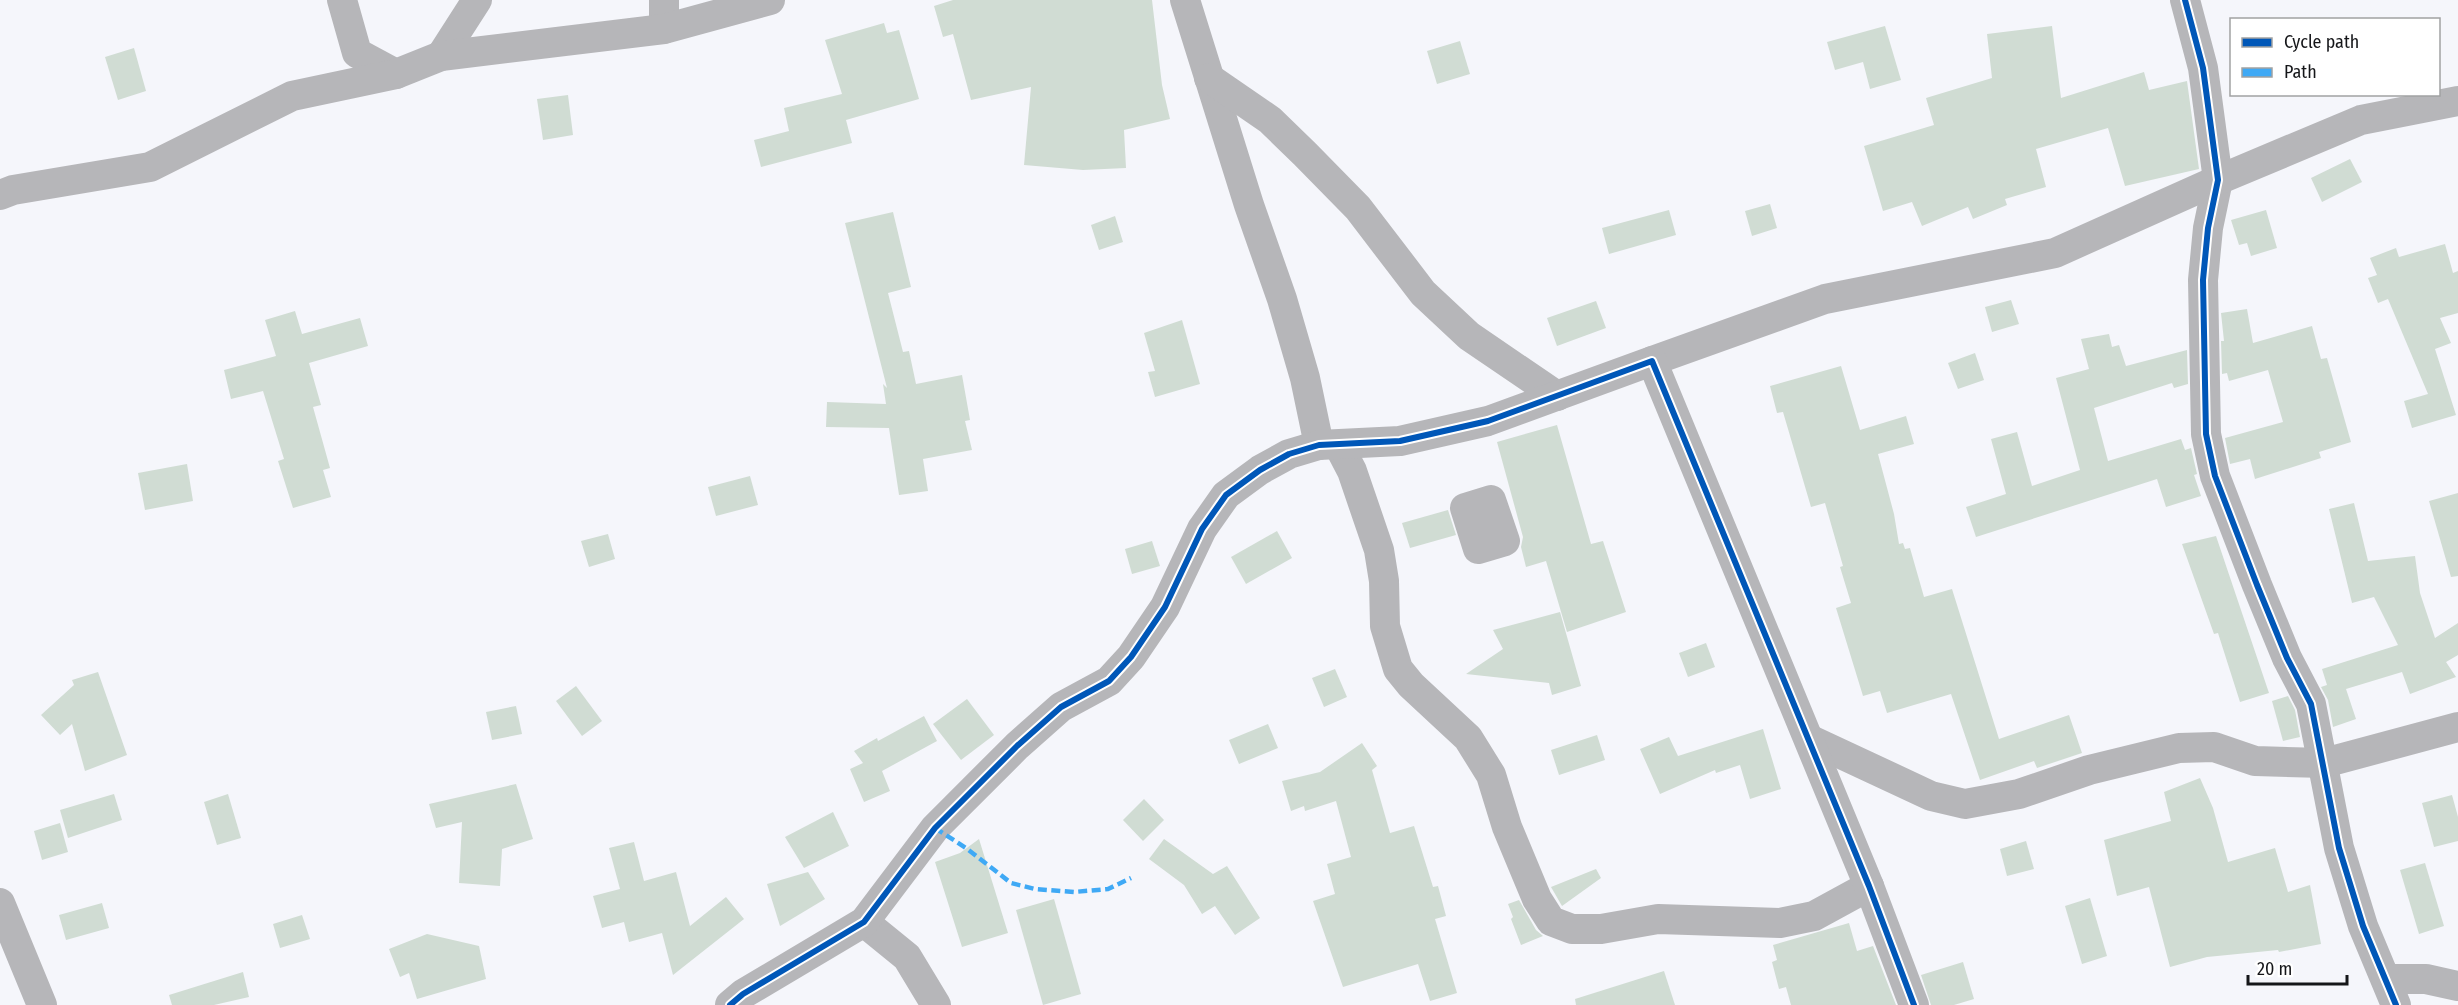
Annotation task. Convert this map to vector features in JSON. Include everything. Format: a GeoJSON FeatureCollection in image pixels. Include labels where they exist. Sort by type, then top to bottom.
{"type":"FeatureCollection","features":[{"type":"Feature","properties":{"kind":"street"},"geometry":{"type":"LineString","coordinates":[[342,0],[357,53],[396,74]]}},
{"type":"Feature","properties":{"kind":"street"},"geometry":{"type":"LineString","coordinates":[[441,56],[477,0]]}},
{"type":"Feature","properties":{"kind":"street"},"geometry":{"type":"LineString","coordinates":[[664,0],[664,29]]}},
{"type":"Feature","properties":{"kind":"street"},"geometry":{"type":"LineString","coordinates":[[0,195],[14,190],[150,167],[292,96],[396,74],[441,56],[664,29],[770,0]]}},
{"type":"Feature","properties":{"kind":"street"},"geometry":{"type":"LineString","coordinates":[[1185,0],[1282,299],[1305,378],[1329,446],[1352,471],[1379,550],[1384,580],[1385,626],[1398,669],[1411,685],[1468,738],[1491,775],[1532,888],[1551,921],[1572,929],[1601,928],[1658,919],[1780,922],[1814,916],[1869,886]]}},
{"type":"Feature","properties":{"kind":"street"},"geometry":{"type":"LineString","coordinates":[[2185,0],[2203,68],[2218,180],[2208,228],[2203,280],[2206,434],[2215,476],[2287,658],[2311,704],[2340,848],[2363,926],[2391,992],[2426,980],[2458,986]]}},
{"type":"Feature","properties":{"kind":"street"},"geometry":{"type":"LineString","coordinates":[[1209,78],[1270,120],[1305,154],[1358,208],[1424,293],[1469,336],[1557,396]]}},
{"type":"Feature","properties":{"kind":"street"},"geometry":{"type":"LineString","coordinates":[[730,1005],[742,994],[864,922],[935,828],[1017,746],[1060,707],[1109,681],[1131,657],[1165,607],[1202,529],[1226,495],[1260,470],[1289,454],[1329,446],[1411,439],[1488,421],[1825,299],[2055,253],[2218,180],[2361,120],[2458,101]]}},
{"type":"Feature","properties":{"kind":"street"},"geometry":{"type":"LineString","coordinates":[[1652,361],[1869,886],[1914,1005]]}},
{"type":"Feature","properties":{"kind":"street"},"geometry":{"type":"LineString","coordinates":[[1809,739],[1931,796],[1965,804],[2019,794],[2089,770],[2179,748],[2214,747],[2255,761],[2324,763],[2458,727]]}},
{"type":"Feature","properties":{"kind":"street"},"geometry":{"type":"LineString","coordinates":[[0,903],[42,1005]]}},
{"type":"Feature","properties":{"kind":"street"},"geometry":{"type":"LineString","coordinates":[[864,922],[907,957],[936,1005]]}},
{"type":"Feature","properties":{"kind":"building"},"geometry":{"type":"Polygon","coordinates":[[[953,0],[1152,0],[1162,85],[1170,119],[1124,130],[1126,168],[1083,170],[1024,165],[1031,87],[971,100],[953,34],[943,37],[934,6],[953,0]]]}},
{"type":"Feature","properties":{"kind":"building"},"geometry":{"type":"Polygon","coordinates":[[[884,23],[887,33],[899,30],[919,99],[846,120],[852,143],[761,167],[754,140],[789,131],[784,108],[842,94],[825,40],[884,23]]]}},
{"type":"Feature","properties":{"kind":"building"},"geometry":{"type":"Polygon","coordinates":[[[1885,26],[1901,80],[1870,89],[1863,62],[1835,70],[1827,42],[1885,26]]]}},
{"type":"Feature","properties":{"kind":"building"},"geometry":{"type":"Polygon","coordinates":[[[2052,26],[2061,98],[2144,72],[2149,90],[2187,81],[2199,169],[2125,186],[2108,128],[2036,149],[2046,187],[2005,199],[2007,205],[1973,219],[1968,207],[1922,226],[1912,202],[1883,211],[1864,146],[1934,125],[1926,98],[1992,78],[1987,34],[2052,26]]]}},
{"type":"Feature","properties":{"kind":"building"},"geometry":{"type":"Polygon","coordinates":[[[1460,41],[1470,74],[1437,84],[1427,51],[1460,41]]]}},
{"type":"Feature","properties":{"kind":"building"},"geometry":{"type":"Polygon","coordinates":[[[134,48],[146,91],[118,100],[105,57],[134,48]]]}},
{"type":"Feature","properties":{"kind":"building"},"geometry":{"type":"Polygon","coordinates":[[[568,95],[573,135],[543,140],[537,99],[568,95]]]}},
{"type":"Feature","properties":{"kind":"building"},"geometry":{"type":"Polygon","coordinates":[[[2350,159],[2362,182],[2322,202],[2311,178],[2350,159]]]}},
{"type":"Feature","properties":{"kind":"building"},"geometry":{"type":"Polygon","coordinates":[[[1770,204],[1777,228],[1752,236],[1745,211],[1770,204]]]}},
{"type":"Feature","properties":{"kind":"building"},"geometry":{"type":"Polygon","coordinates":[[[1669,210],[1676,235],[1609,254],[1602,228],[1669,210]]]}},
{"type":"Feature","properties":{"kind":"building"},"geometry":{"type":"Polygon","coordinates":[[[2266,210],[2277,248],[2251,256],[2247,243],[2239,245],[2231,220],[2266,210]]]}},
{"type":"Feature","properties":{"kind":"building"},"geometry":{"type":"Polygon","coordinates":[[[893,212],[911,287],[888,293],[903,352],[909,351],[916,384],[962,375],[970,420],[965,421],[972,450],[923,459],[928,491],[899,495],[889,428],[826,427],[827,402],[886,404],[883,384],[887,388],[845,223],[893,212]]]}},
{"type":"Feature","properties":{"kind":"building"},"geometry":{"type":"Polygon","coordinates":[[[1115,216],[1123,242],[1099,250],[1091,225],[1115,216]]]}},
{"type":"Feature","properties":{"kind":"building"},"geometry":{"type":"Polygon","coordinates":[[[2445,244],[2453,273],[2458,271],[2458,313],[2440,318],[2451,343],[2435,349],[2456,415],[2412,428],[2404,401],[2428,394],[2388,299],[2378,303],[2368,278],[2377,275],[2370,258],[2396,248],[2399,257],[2445,244]]]}},
{"type":"Feature","properties":{"kind":"building"},"geometry":{"type":"Polygon","coordinates":[[[2011,300],[2019,324],[1992,332],[1985,307],[2011,300]]]}},
{"type":"Feature","properties":{"kind":"building"},"geometry":{"type":"Polygon","coordinates":[[[1596,301],[1606,328],[1557,346],[1547,318],[1596,301]]]}},
{"type":"Feature","properties":{"kind":"building"},"geometry":{"type":"Polygon","coordinates":[[[2247,309],[2253,343],[2312,326],[2321,359],[2327,358],[2351,442],[2319,452],[2321,458],[2255,479],[2250,459],[2230,464],[2225,438],[2283,422],[2268,370],[2229,381],[2227,373],[2222,374],[2221,341],[2224,341],[2221,313],[2247,309]]]}},
{"type":"Feature","properties":{"kind":"building"},"geometry":{"type":"Polygon","coordinates":[[[295,311],[302,334],[360,318],[368,346],[309,363],[321,405],[313,407],[330,468],[323,470],[331,497],[293,508],[278,461],[284,459],[263,391],[231,399],[224,370],[276,356],[265,320],[295,311]]]}},
{"type":"Feature","properties":{"kind":"building"},"geometry":{"type":"Polygon","coordinates":[[[1182,320],[1200,384],[1155,397],[1148,372],[1155,371],[1144,333],[1182,320]]]}},
{"type":"Feature","properties":{"kind":"building"},"geometry":{"type":"Polygon","coordinates":[[[2109,334],[2112,347],[2119,345],[2126,366],[2187,350],[2188,384],[2174,388],[2172,383],[2094,408],[2108,461],[2181,439],[2185,450],[2191,448],[2197,474],[2194,475],[2201,496],[2166,507],[2157,479],[1976,537],[1966,507],[2006,494],[1991,439],[2017,432],[2032,486],[2080,470],[2056,378],[2089,369],[2081,339],[2109,334]]]}},
{"type":"Feature","properties":{"kind":"building"},"geometry":{"type":"Polygon","coordinates":[[[1975,353],[1984,380],[1958,389],[1948,363],[1975,353]]]}},
{"type":"Feature","properties":{"kind":"building"},"geometry":{"type":"Polygon","coordinates":[[[1841,366],[1860,430],[1906,416],[1914,444],[1878,454],[1894,514],[1899,544],[1903,543],[1905,549],[1910,548],[1924,597],[1952,589],[1999,739],[2069,715],[2082,753],[2037,768],[2034,761],[1980,780],[1951,694],[1887,713],[1880,691],[1863,696],[1836,608],[1851,603],[1825,503],[1811,507],[1783,412],[1777,413],[1770,386],[1841,366]]]}},
{"type":"Feature","properties":{"kind":"building"},"geometry":{"type":"Polygon","coordinates":[[[1557,425],[1591,544],[1603,541],[1626,612],[1567,632],[1546,561],[1526,567],[1521,547],[1523,537],[1497,442],[1557,425]]]}},
{"type":"Feature","properties":{"kind":"building"},"geometry":{"type":"Polygon","coordinates":[[[187,464],[193,501],[145,510],[138,473],[187,464]]]}},
{"type":"Feature","properties":{"kind":"building"},"geometry":{"type":"Polygon","coordinates":[[[750,476],[758,505],[716,516],[708,487],[750,476]]]}},
{"type":"Feature","properties":{"kind":"building"},"geometry":{"type":"Polygon","coordinates":[[[2458,493],[2458,576],[2451,577],[2429,501],[2458,493]]]}},
{"type":"Feature","properties":{"kind":"building"},"geometry":{"type":"Polygon","coordinates":[[[2354,503],[2368,561],[2415,556],[2420,593],[2435,638],[2458,623],[2458,655],[2446,662],[2456,677],[2410,694],[2402,672],[2346,689],[2356,719],[2333,727],[2328,700],[2321,687],[2327,685],[2322,669],[2398,645],[2374,597],[2352,603],[2329,509],[2354,503]]]}},
{"type":"Feature","properties":{"kind":"building"},"geometry":{"type":"Polygon","coordinates":[[[1448,510],[1456,535],[1410,548],[1402,523],[1448,510]]]}},
{"type":"Feature","properties":{"kind":"building"},"geometry":{"type":"Polygon","coordinates":[[[1277,531],[1292,558],[1246,584],[1231,557],[1277,531]]]}},
{"type":"Feature","properties":{"kind":"building"},"geometry":{"type":"Polygon","coordinates":[[[608,534],[615,559],[589,567],[581,541],[608,534]]]}},
{"type":"Feature","properties":{"kind":"building"},"geometry":{"type":"Polygon","coordinates":[[[2216,536],[2269,693],[2240,702],[2218,633],[2214,634],[2182,544],[2216,536]]]}},
{"type":"Feature","properties":{"kind":"building"},"geometry":{"type":"Polygon","coordinates":[[[1152,541],[1160,566],[1132,574],[1125,549],[1152,541]]]}},
{"type":"Feature","properties":{"kind":"building"},"geometry":{"type":"Polygon","coordinates":[[[1560,612],[1581,686],[1552,695],[1549,683],[1466,674],[1503,649],[1493,630],[1560,612]]]}},
{"type":"Feature","properties":{"kind":"building"},"geometry":{"type":"Polygon","coordinates":[[[1706,643],[1715,667],[1688,677],[1679,653],[1706,643]]]}},
{"type":"Feature","properties":{"kind":"building"},"geometry":{"type":"Polygon","coordinates":[[[1335,669],[1347,697],[1324,707],[1312,678],[1335,669]]]}},
{"type":"Feature","properties":{"kind":"building"},"geometry":{"type":"Polygon","coordinates":[[[98,672],[127,755],[85,771],[72,724],[60,735],[41,715],[74,685],[72,680],[98,672]]]}},
{"type":"Feature","properties":{"kind":"building"},"geometry":{"type":"Polygon","coordinates":[[[576,686],[602,721],[582,736],[556,701],[576,686]]]}},
{"type":"Feature","properties":{"kind":"building"},"geometry":{"type":"Polygon","coordinates":[[[2288,696],[2295,710],[2300,737],[2283,741],[2272,701],[2288,696]]]}},
{"type":"Feature","properties":{"kind":"building"},"geometry":{"type":"Polygon","coordinates":[[[967,699],[994,735],[961,760],[933,724],[967,699]]]}},
{"type":"Feature","properties":{"kind":"building"},"geometry":{"type":"Polygon","coordinates":[[[516,706],[522,734],[492,740],[486,712],[516,706]]]}},
{"type":"Feature","properties":{"kind":"building"},"geometry":{"type":"Polygon","coordinates":[[[924,716],[937,741],[882,771],[890,791],[864,802],[850,769],[863,763],[854,751],[924,716]]]}},
{"type":"Feature","properties":{"kind":"building"},"geometry":{"type":"Polygon","coordinates":[[[1268,724],[1278,748],[1239,764],[1229,740],[1268,724]]]}},
{"type":"Feature","properties":{"kind":"building"},"geometry":{"type":"Polygon","coordinates":[[[1763,729],[1781,789],[1750,799],[1740,765],[1716,773],[1715,770],[1660,794],[1640,749],[1669,737],[1678,756],[1763,729]]]}},
{"type":"Feature","properties":{"kind":"building"},"geometry":{"type":"Polygon","coordinates":[[[1597,735],[1605,760],[1559,775],[1551,750],[1597,735]]]}},
{"type":"Feature","properties":{"kind":"building"},"geometry":{"type":"Polygon","coordinates":[[[1362,743],[1377,766],[1372,770],[1390,833],[1414,826],[1433,887],[1438,886],[1446,916],[1435,919],[1457,993],[1430,1001],[1418,964],[1343,987],[1313,901],[1335,894],[1327,864],[1351,857],[1336,801],[1305,811],[1304,806],[1291,811],[1282,781],[1320,772],[1362,743]]]}},
{"type":"Feature","properties":{"kind":"building"},"geometry":{"type":"Polygon","coordinates":[[[2200,778],[2213,808],[2228,862],[2275,848],[2288,892],[2310,885],[2321,944],[2279,952],[2278,950],[2207,957],[2170,967],[2149,887],[2117,896],[2104,840],[2171,821],[2164,792],[2200,778]]]}},
{"type":"Feature","properties":{"kind":"building"},"geometry":{"type":"Polygon","coordinates":[[[516,784],[533,839],[502,849],[500,886],[459,883],[462,822],[436,828],[429,804],[516,784]]]}},
{"type":"Feature","properties":{"kind":"building"},"geometry":{"type":"Polygon","coordinates":[[[114,794],[122,820],[68,838],[60,810],[114,794]]]}},
{"type":"Feature","properties":{"kind":"building"},"geometry":{"type":"Polygon","coordinates":[[[228,794],[241,838],[217,845],[204,802],[228,794]]]}},
{"type":"Feature","properties":{"kind":"building"},"geometry":{"type":"Polygon","coordinates":[[[2452,795],[2458,817],[2458,841],[2434,847],[2422,803],[2452,795]]]}},
{"type":"Feature","properties":{"kind":"building"},"geometry":{"type":"Polygon","coordinates":[[[1144,799],[1164,820],[1143,841],[1123,820],[1144,799]]]}},
{"type":"Feature","properties":{"kind":"building"},"geometry":{"type":"Polygon","coordinates":[[[833,812],[849,846],[804,868],[785,837],[833,812]]]}},
{"type":"Feature","properties":{"kind":"building"},"geometry":{"type":"Polygon","coordinates":[[[60,823],[68,852],[42,860],[34,831],[60,823]]]}},
{"type":"Feature","properties":{"kind":"building"},"geometry":{"type":"Polygon","coordinates":[[[979,839],[1008,933],[962,947],[935,862],[960,853],[979,839]]]}},
{"type":"Feature","properties":{"kind":"building"},"geometry":{"type":"Polygon","coordinates":[[[1164,839],[1213,874],[1227,866],[1260,918],[1235,935],[1215,906],[1202,914],[1184,885],[1149,859],[1164,839]]]}},
{"type":"Feature","properties":{"kind":"building"},"geometry":{"type":"Polygon","coordinates":[[[2026,841],[2034,869],[2007,876],[2000,849],[2026,841]]]}},
{"type":"Feature","properties":{"kind":"building"},"geometry":{"type":"Polygon","coordinates":[[[634,842],[644,881],[676,872],[690,926],[726,897],[744,919],[673,975],[662,933],[629,942],[624,922],[602,928],[593,896],[620,889],[609,848],[634,842]]]}},
{"type":"Feature","properties":{"kind":"building"},"geometry":{"type":"Polygon","coordinates":[[[2425,863],[2444,926],[2419,934],[2400,870],[2425,863]]]}},
{"type":"Feature","properties":{"kind":"building"},"geometry":{"type":"Polygon","coordinates":[[[1596,869],[1601,878],[1562,906],[1551,887],[1596,869]]]}},
{"type":"Feature","properties":{"kind":"building"},"geometry":{"type":"Polygon","coordinates":[[[808,872],[825,899],[780,926],[767,884],[808,872]]]}},
{"type":"Feature","properties":{"kind":"building"},"geometry":{"type":"Polygon","coordinates":[[[2090,898],[2107,956],[2082,964],[2065,906],[2090,898]]]}},
{"type":"Feature","properties":{"kind":"building"},"geometry":{"type":"Polygon","coordinates":[[[1054,899],[1081,994],[1043,1005],[1016,910],[1054,899]]]}},
{"type":"Feature","properties":{"kind":"building"},"geometry":{"type":"Polygon","coordinates":[[[1519,900],[1536,930],[1543,936],[1521,945],[1508,904],[1519,900]]]}},
{"type":"Feature","properties":{"kind":"building"},"geometry":{"type":"Polygon","coordinates":[[[102,903],[109,928],[66,940],[59,915],[102,903]]]}},
{"type":"Feature","properties":{"kind":"building"},"geometry":{"type":"Polygon","coordinates":[[[302,915],[310,939],[280,948],[273,924],[302,915]]]}},
{"type":"Feature","properties":{"kind":"building"},"geometry":{"type":"Polygon","coordinates":[[[1849,923],[1857,951],[1873,946],[1896,1005],[1791,1005],[1786,987],[1779,989],[1772,962],[1777,960],[1773,945],[1849,923]]]}},
{"type":"Feature","properties":{"kind":"building"},"geometry":{"type":"Polygon","coordinates":[[[427,934],[479,946],[486,979],[417,999],[409,973],[400,977],[389,949],[427,934]]]}},
{"type":"Feature","properties":{"kind":"building"},"geometry":{"type":"Polygon","coordinates":[[[1963,962],[1974,999],[1954,1005],[1931,1005],[1921,975],[1963,962]]]}},
{"type":"Feature","properties":{"kind":"building"},"geometry":{"type":"Polygon","coordinates":[[[1664,971],[1675,1005],[1576,1005],[1575,999],[1664,971]]]}},
{"type":"Feature","properties":{"kind":"building"},"geometry":{"type":"Polygon","coordinates":[[[243,972],[249,997],[214,1005],[172,1005],[169,995],[243,972]]]}},
{"type":"Feature","properties":{"kind":"marked path"},"geometry":{"type":"LineString","coordinates":[[935,828],[966,848],[1011,883],[1035,889],[1074,892],[1108,889],[1131,878]]}},
{"type":"Feature","properties":{"kind":"cycle path"},"geometry":{"type":"LineString","coordinates":[[2185,0],[2203,68],[2218,180],[2208,228],[2203,280],[2206,434],[2215,476],[2257,585],[2287,658],[2311,704],[2339,848],[2363,926],[2396,1005]]}},
{"type":"Feature","properties":{"kind":"cycle path"},"geometry":{"type":"LineString","coordinates":[[730,1005],[743,994],[864,922],[935,828],[1017,746],[1061,707],[1109,681],[1131,657],[1165,607],[1202,529],[1226,495],[1260,470],[1289,454],[1319,445],[1400,441],[1488,421],[1652,361],[1869,886],[1914,1005]]}}]}
